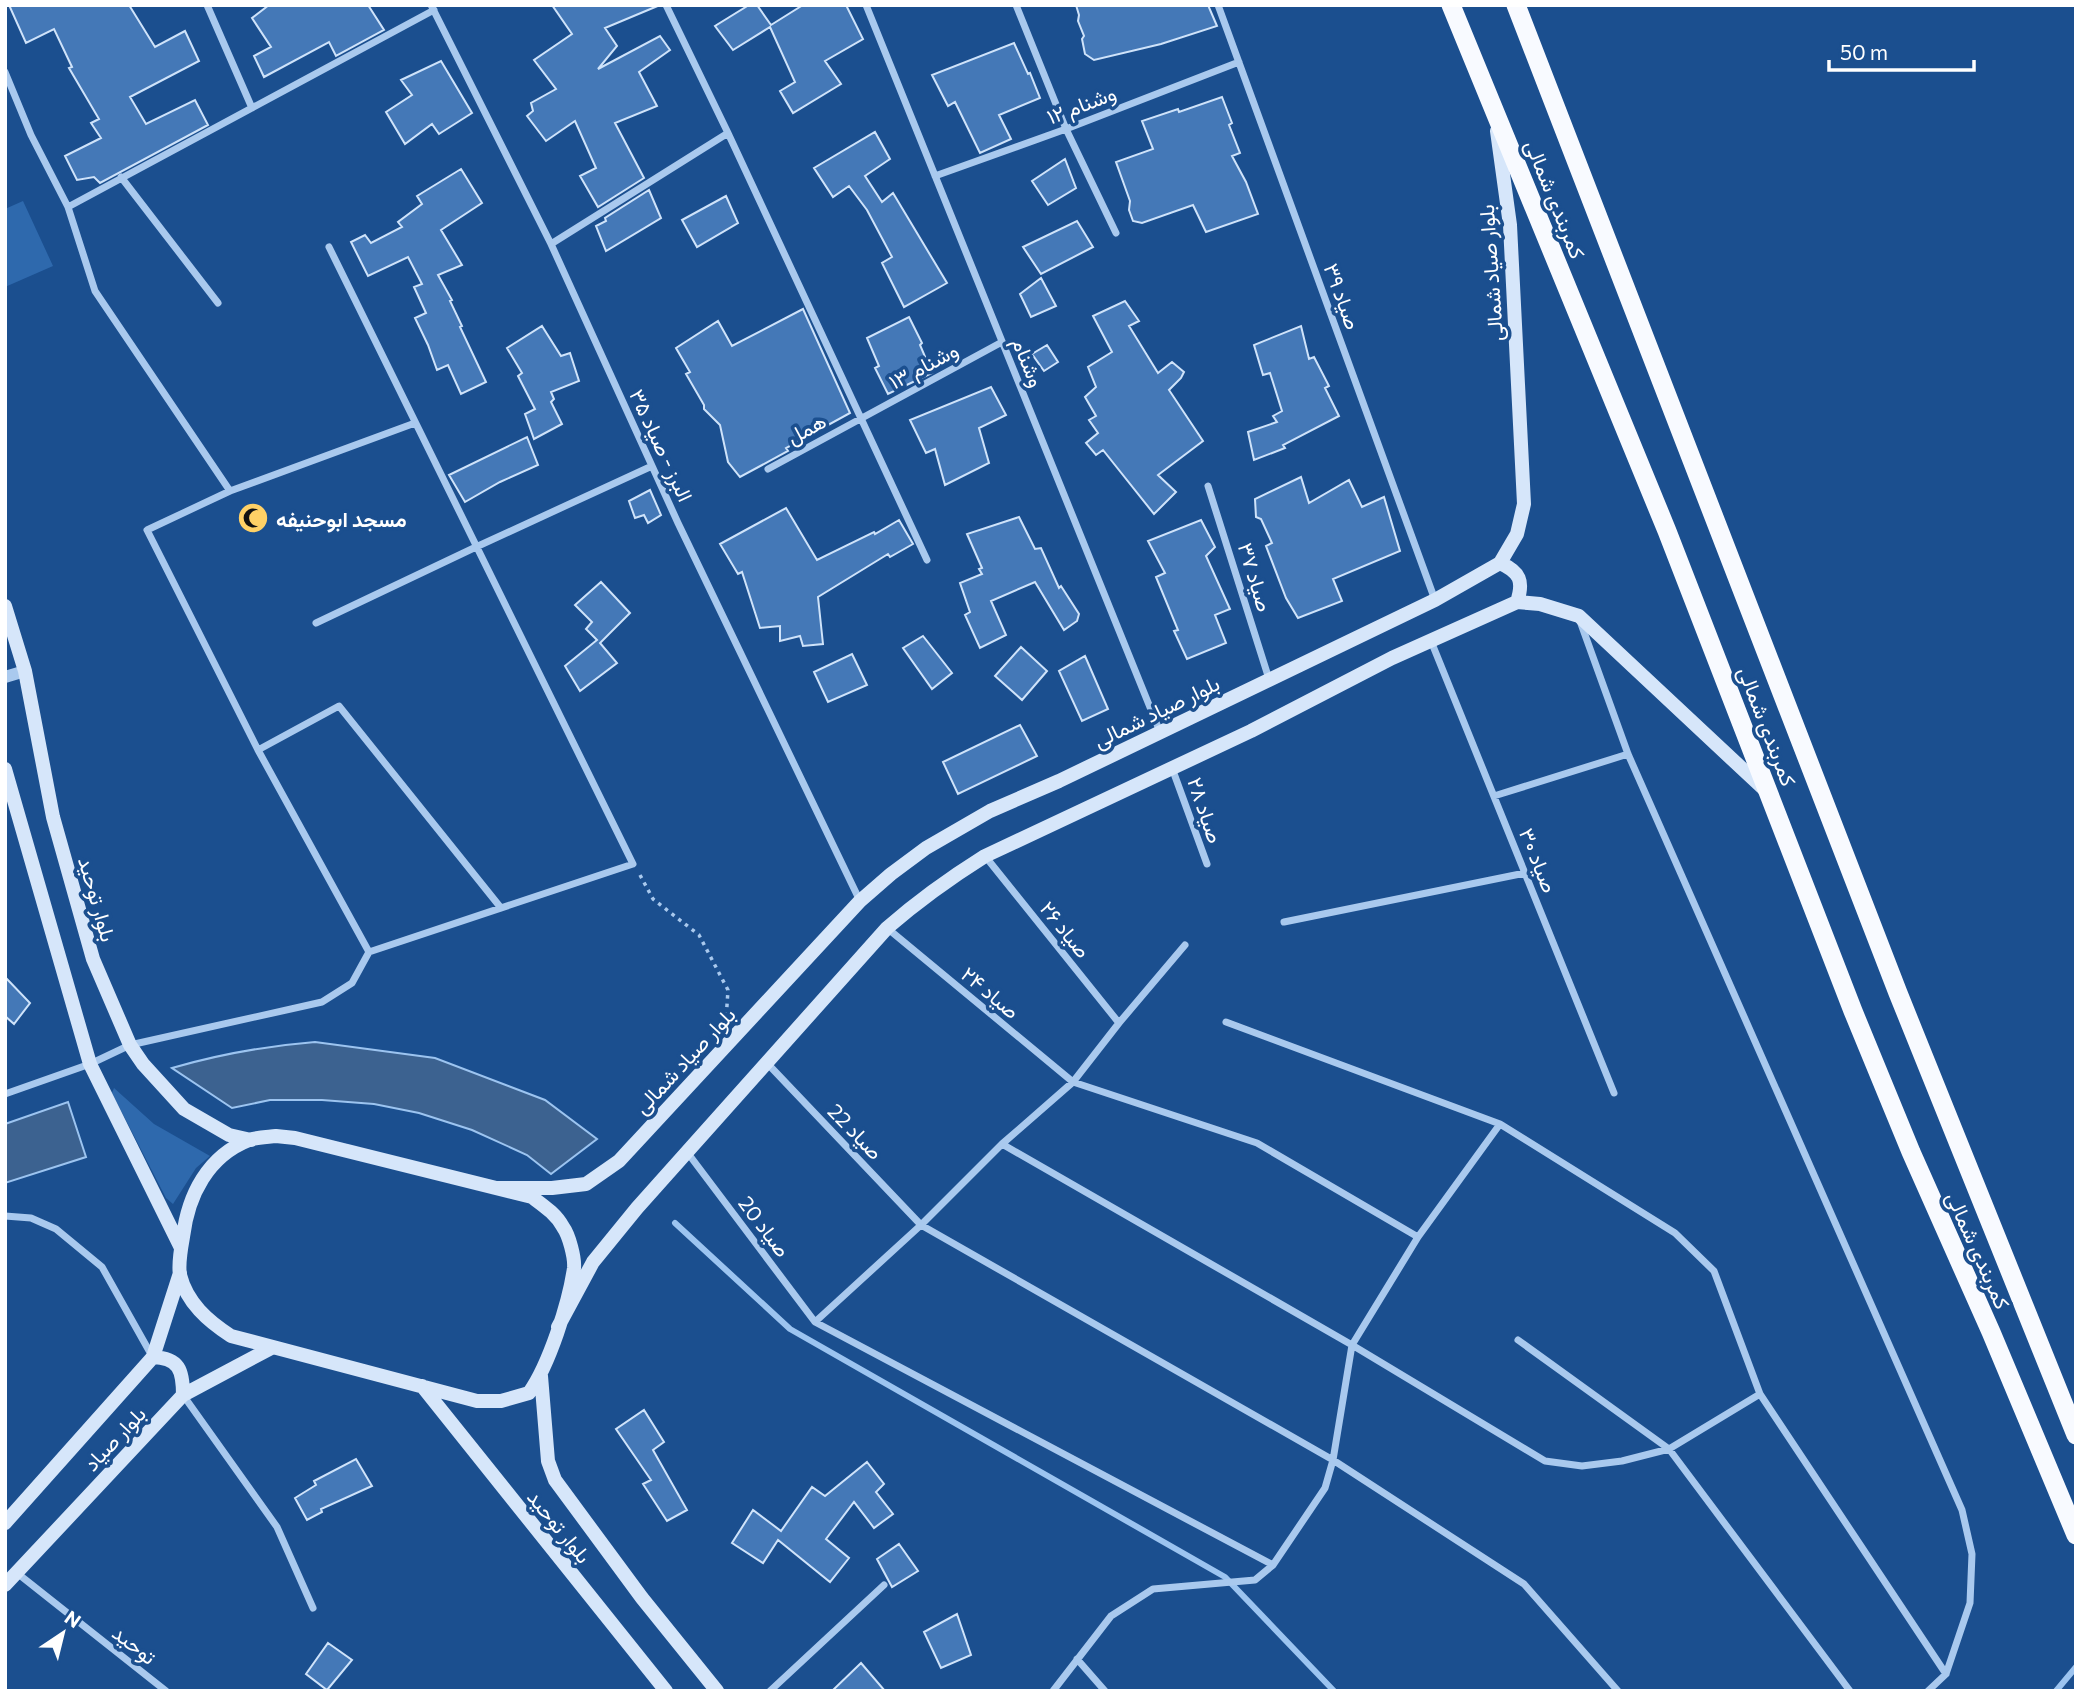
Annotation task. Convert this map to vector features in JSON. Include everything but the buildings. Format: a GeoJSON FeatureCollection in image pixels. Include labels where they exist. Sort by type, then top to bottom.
{"type":"FeatureCollection","features":[{"type":"Feature","properties":{"kind":"highway","name":"کمربندی شمالی"},"geometry":{"type":"LineString","coordinates":[[1451,5],[1667,531],[1853,1011],[1911,1153],[1991,1332],[2076,1535]]}},
{"type":"Feature","properties":{"kind":"highway"},"geometry":{"type":"LineString","coordinates":[[1517,5],[1898,993],[2076,1435]]}},
{"type":"Feature","properties":{"kind":"main road","name":"بلوار صیاد شمالی"},"geometry":{"type":"LineString","coordinates":[[496,1188],[552,1188],[586,1184],[619,1161],[860,901],[926,848],[990,811],[1059,781],[1435,600],[1500,563],[1517,534],[1524,503],[1510,225],[1494,108]]}},
{"type":"Feature","properties":{"kind":"main road"},"geometry":{"type":"LineString","coordinates":[[1500,563],[1511,568],[1519,578],[1521,590],[1517,602]]}},
{"type":"Feature","properties":{"kind":"main road"},"geometry":{"type":"LineString","coordinates":[[558,1327],[593,1262],[637,1208],[887,928],[953,876],[985,856],[1251,731],[1392,658],[1517,602],[1540,604],[1579,617],[1770,794]]}},
{"type":"Feature","properties":{"kind":"main road","name":"بلوار توحید"},"geometry":{"type":"LineString","coordinates":[[5,606],[25,671],[53,817],[93,959],[130,1045],[143,1064],[184,1109],[229,1135],[251,1140]]}},
{"type":"Feature","properties":{"kind":"main road"},"geometry":{"type":"LineString","coordinates":[[5,769],[90,1064],[181,1248]]}},
{"type":"Feature","properties":{"kind":"main road"},"geometry":{"type":"LineString","coordinates":[[276,1136],[295,1138],[496,1188],[532,1197],[550,1210],[564,1227],[575,1265],[541,1376],[529,1393],[500,1401],[477,1401],[231,1336],[215,1325],[194,1304],[180,1273],[181,1248],[189,1206],[202,1178],[220,1156],[251,1140],[276,1136]]}},
{"type":"Feature","properties":{"kind":"main road","name":"بلوار صیاد"},"geometry":{"type":"LineString","coordinates":[[5,1523],[152,1357],[180,1273]]}},
{"type":"Feature","properties":{"kind":"main road","name":"بلوار صیاد"},"geometry":{"type":"LineString","coordinates":[[5,1585],[183,1395],[272,1347]]}},
{"type":"Feature","properties":{"kind":"main road"},"geometry":{"type":"LineString","coordinates":[[152,1357],[167,1357],[178,1366],[183,1380],[183,1395]]}},
{"type":"Feature","properties":{"kind":"main road","name":"بلوار توحید"},"geometry":{"type":"LineString","coordinates":[[541,1376],[548,1461],[555,1480],[642,1598],[717,1691]]}},
{"type":"Feature","properties":{"kind":"main road","name":"بلوار توحید"},"geometry":{"type":"LineString","coordinates":[[422,1386],[666,1691]]}},
{"type":"Feature","properties":{"kind":"street"},"geometry":{"type":"LineString","coordinates":[[206,5],[252,108]]}},
{"type":"Feature","properties":{"kind":"street"},"geometry":{"type":"LineString","coordinates":[[666,5],[927,560]]}},
{"type":"Feature","properties":{"kind":"street","name":"وشنام"},"geometry":{"type":"LineString","coordinates":[[866,5],[1160,732]]}},
{"type":"Feature","properties":{"kind":"street"},"geometry":{"type":"LineString","coordinates":[[1016,5],[1066,129],[1116,233]]}},
{"type":"Feature","properties":{"kind":"street","name":"صیاد ۳۹"},"geometry":{"type":"LineString","coordinates":[[1218,5],[1435,600]]}},
{"type":"Feature","properties":{"kind":"street"},"geometry":{"type":"LineString","coordinates":[[68,207],[433,8]]}},
{"type":"Feature","properties":{"kind":"street","name":"البرز - صیاد ۳۵"},"geometry":{"type":"LineString","coordinates":[[433,8],[551,244],[652,466],[860,901]]}},
{"type":"Feature","properties":{"kind":"street","name":"وشنام ۱۲"},"geometry":{"type":"LineString","coordinates":[[935,176],[1239,62]]}},
{"type":"Feature","properties":{"kind":"street"},"geometry":{"type":"LineString","coordinates":[[5,72],[31,135],[68,207],[95,291],[230,491]]}},
{"type":"Feature","properties":{"kind":"street"},"geometry":{"type":"LineString","coordinates":[[551,244],[728,133]]}},
{"type":"Feature","properties":{"kind":"street"},"geometry":{"type":"LineString","coordinates":[[121,177],[218,303]]}},
{"type":"Feature","properties":{"kind":"street"},"geometry":{"type":"LineString","coordinates":[[5,1094],[90,1064],[130,1045],[322,1002],[352,982],[369,952],[633,864],[329,247]]}},
{"type":"Feature","properties":{"kind":"street","name":"وشنام ۱۳"},"geometry":{"type":"LineString","coordinates":[[861,418],[1002,342]]}},
{"type":"Feature","properties":{"kind":"street","name":"همل"},"geometry":{"type":"LineString","coordinates":[[768,469],[861,418]]}},
{"type":"Feature","properties":{"kind":"street"},"geometry":{"type":"LineString","coordinates":[[369,952],[258,750],[147,530],[230,491],[415,423]]}},
{"type":"Feature","properties":{"kind":"street"},"geometry":{"type":"LineString","coordinates":[[316,623],[652,466]]}},
{"type":"Feature","properties":{"kind":"street","name":"صیاد ۳۷"},"geometry":{"type":"LineString","coordinates":[[1208,486],[1269,679]]}},
{"type":"Feature","properties":{"kind":"street"},"geometry":{"type":"LineString","coordinates":[[1579,617],[1628,754],[1962,1510],[1972,1554],[1970,1603],[1946,1674],[1928,1691]]}},
{"type":"Feature","properties":{"kind":"street","name":"صیاد ۳۰"},"geometry":{"type":"LineString","coordinates":[[1431,640],[1614,1093]]}},
{"type":"Feature","properties":{"kind":"street"},"geometry":{"type":"LineString","coordinates":[[5,677],[25,671]]}},
{"type":"Feature","properties":{"kind":"street"},"geometry":{"type":"LineString","coordinates":[[258,750],[339,706],[501,908]]}},
{"type":"Feature","properties":{"kind":"street"},"geometry":{"type":"LineString","coordinates":[[1494,796],[1628,754]]}},
{"type":"Feature","properties":{"kind":"street","name":"صیاد ۲۸"},"geometry":{"type":"LineString","coordinates":[[1172,767],[1206,864]]}},
{"type":"Feature","properties":{"kind":"street","name":"صیاد ۲۶"},"geometry":{"type":"LineString","coordinates":[[985,856],[1119,1023]]}},
{"type":"Feature","properties":{"kind":"street"},"geometry":{"type":"LineString","coordinates":[[1284,922],[1525,873]]}},
{"type":"Feature","properties":{"kind":"street","name":"صیاد ۲۴"},"geometry":{"type":"LineString","coordinates":[[887,928],[1073,1082]]}},
{"type":"Feature","properties":{"kind":"street"},"geometry":{"type":"LineString","coordinates":[[1185,945],[1073,1082],[1002,1144],[921,1225],[815,1322],[1273,1565]]}},
{"type":"Feature","properties":{"kind":"street"},"geometry":{"type":"LineString","coordinates":[[1226,1022],[1500,1124],[1675,1233],[1714,1271],[1760,1394],[1946,1674]]}},
{"type":"Feature","properties":{"kind":"street","name":"صیاد 22"},"geometry":{"type":"LineString","coordinates":[[766,1062],[921,1225],[1333,1460],[1524,1584],[1618,1691]]}},
{"type":"Feature","properties":{"kind":"street"},"geometry":{"type":"LineString","coordinates":[[1073,1082],[1257,1143],[1418,1237]]}},
{"type":"Feature","properties":{"kind":"street"},"geometry":{"type":"LineString","coordinates":[[1052,1691],[1111,1616],[1153,1589],[1255,1580],[1273,1565],[1325,1488],[1333,1460],[1352,1345],[1418,1237],[1500,1124]]}},
{"type":"Feature","properties":{"kind":"street"},"geometry":{"type":"LineString","coordinates":[[1002,1144],[1352,1345],[1545,1461],[1582,1466],[1622,1461],[1669,1449],[1760,1394]]}},
{"type":"Feature","properties":{"kind":"street","name":"صیاد 20"},"geometry":{"type":"LineString","coordinates":[[687,1152],[815,1322]]}},
{"type":"Feature","properties":{"kind":"street"},"geometry":{"type":"LineString","coordinates":[[5,1216],[31,1218],[56,1229],[102,1267],[152,1357]]}},
{"type":"Feature","properties":{"kind":"street"},"geometry":{"type":"LineString","coordinates":[[1518,1340],[1669,1449],[1850,1691]]}},
{"type":"Feature","properties":{"kind":"street"},"geometry":{"type":"LineString","coordinates":[[183,1395],[277,1527],[313,1608]]}},
{"type":"Feature","properties":{"kind":"street","name":"توحید"},"geometry":{"type":"LineString","coordinates":[[16,1572],[166,1691]]}},
{"type":"Feature","properties":{"kind":"street"},"geometry":{"type":"LineString","coordinates":[[770,1691],[884,1585]]}},
{"type":"Feature","properties":{"kind":"street"},"geometry":{"type":"LineString","coordinates":[[1077,1659],[1105,1691]]}},
{"type":"Feature","properties":{"kind":"path"},"geometry":{"type":"LineString","coordinates":[[633,864],[653,899],[699,935],[729,990],[723,1048]]}},
{"type":"Feature","properties":{"kind":"shaded area"},"geometry":{"type":"Polygon","coordinates":[[[23,201],[53,266],[5,287],[5,209],[23,201]]]}},
{"type":"Feature","properties":{"kind":"shaded area"},"geometry":{"type":"Polygon","coordinates":[[[315,1042],[435,1058],[545,1100],[597,1139],[551,1174],[527,1155],[472,1130],[419,1113],[374,1104],[322,1100],[270,1100],[232,1108],[172,1068],[243,1051],[315,1042]]]}},
{"type":"Feature","properties":{"kind":"shaded area"},"geometry":{"type":"Polygon","coordinates":[[[114,1088],[154,1124],[210,1156],[196,1168],[173,1204],[166,1198],[114,1097],[114,1088]]]}},
{"type":"Feature","properties":{"kind":"shaded area"},"geometry":{"type":"Polygon","coordinates":[[[68,1102],[86,1157],[5,1183],[5,1124],[68,1102]]]}},
{"type":"Feature","properties":{"kind":"waterway"},"geometry":{"type":"LineString","coordinates":[[675,1223],[790,1329],[1225,1577],[1334,1691]]}},
{"type":"Feature","properties":{"kind":"waterway"},"geometry":{"type":"LineString","coordinates":[[2056,1691],[2076,1667]]}},
{"type":"Feature","properties":{"kind":"place","name":"مسجد ابوحنیفه"},"geometry":{"type":"Point","coordinates":[253,518]}}]}
